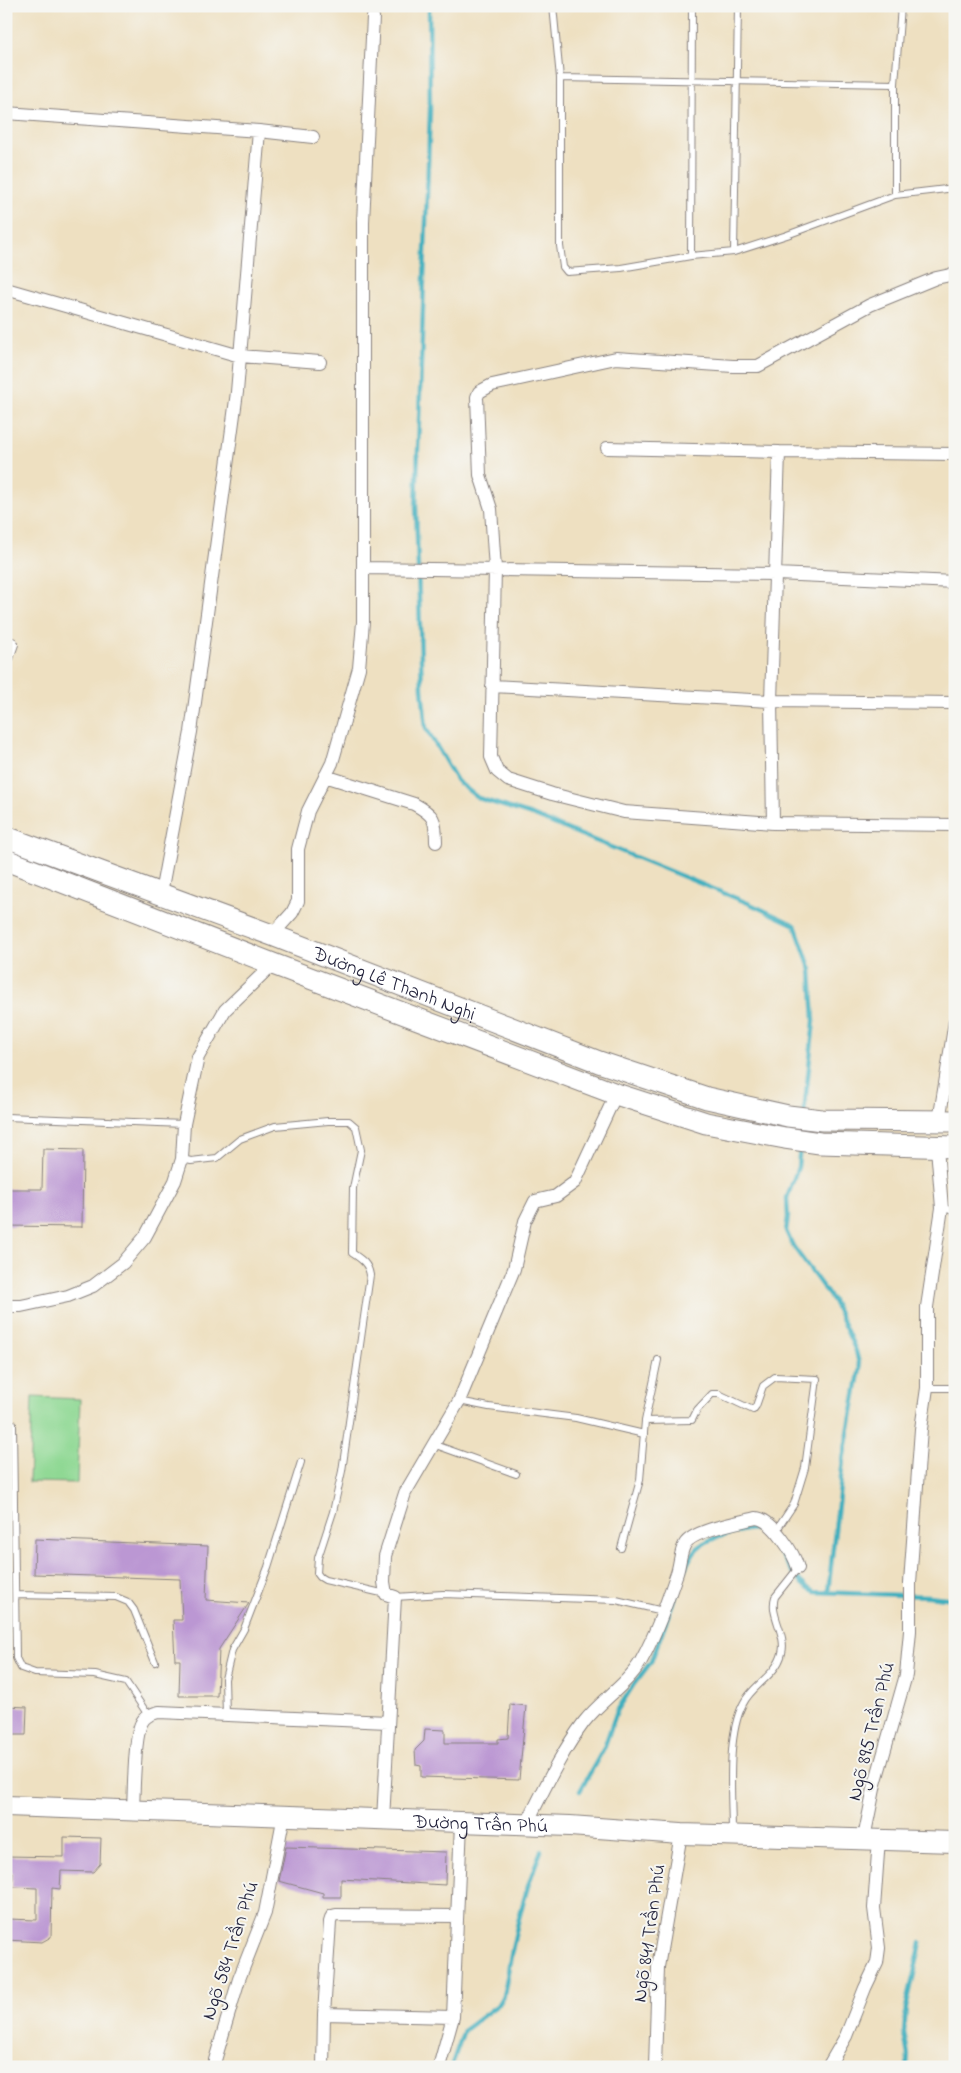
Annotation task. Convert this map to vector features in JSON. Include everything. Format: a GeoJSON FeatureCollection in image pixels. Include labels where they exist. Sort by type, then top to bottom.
{"type":"FeatureCollection","features":[{"type":"Feature","properties":{"kind":"highway","name":"Đường Lê Thanh Nghị"},"geometry":{"type":"LineString","coordinates":[[6,836],[272,934],[599,1062],[707,1098],[788,1116],[822,1120],[947,1121]]}},
{"type":"Feature","properties":{"kind":"highway","name":"Đường Lê Thanh Nghị"},"geometry":{"type":"LineString","coordinates":[[6,860],[616,1094],[706,1123],[820,1143],[946,1148]]}},
{"type":"Feature","properties":{"kind":"highway"},"geometry":{"type":"LineString","coordinates":[[469,1038],[479,1015]]}},
{"type":"Feature","properties":{"kind":"main road","name":"Đường Trần Phú"},"geometry":{"type":"LineString","coordinates":[[6,1806],[526,1825],[681,1834],[955,1842]]}},
{"type":"Feature","properties":{"kind":"street"},"geometry":{"type":"LineString","coordinates":[[272,934],[292,913],[298,901],[298,849],[308,811],[332,763],[360,668],[363,622],[363,222],[373,17]]}},
{"type":"Feature","properties":{"kind":"street"},"geometry":{"type":"LineString","coordinates":[[6,113],[260,131],[313,137]]}},
{"type":"Feature","properties":{"kind":"street"},"geometry":{"type":"LineString","coordinates":[[161,893],[191,732],[237,392],[260,131]]}},
{"type":"Feature","properties":{"kind":"street"},"geometry":{"type":"LineString","coordinates":[[955,274],[936,278],[870,305],[758,366],[616,358],[483,389],[479,392],[477,398],[480,475],[491,509],[495,569],[491,757],[497,771],[508,780],[552,794],[624,812],[773,823],[955,825]]}},
{"type":"Feature","properties":{"kind":"street"},"geometry":{"type":"LineString","coordinates":[[6,289],[240,356],[320,362]]}},
{"type":"Feature","properties":{"kind":"street"},"geometry":{"type":"LineString","coordinates":[[607,448],[955,454]]}},
{"type":"Feature","properties":{"kind":"street"},"geometry":{"type":"LineString","coordinates":[[773,823],[771,701],[779,452]]}},
{"type":"Feature","properties":{"kind":"street"},"geometry":{"type":"LineString","coordinates":[[363,568],[776,574],[955,582]]}},
{"type":"Feature","properties":{"kind":"street"},"geometry":{"type":"LineString","coordinates":[[6,661],[12,644]]}},
{"type":"Feature","properties":{"kind":"street"},"geometry":{"type":"LineString","coordinates":[[492,686],[771,701],[955,703]]}},
{"type":"Feature","properties":{"kind":"street"},"geometry":{"type":"LineString","coordinates":[[325,776],[414,804],[426,811],[434,818],[436,842]]}},
{"type":"Feature","properties":{"kind":"street"},"geometry":{"type":"LineString","coordinates":[[6,1306],[21,1306],[68,1296],[93,1286],[123,1263],[145,1237],[175,1182],[182,1159],[184,1124],[198,1057],[225,1010],[273,964]]}},
{"type":"Feature","properties":{"kind":"street"},"geometry":{"type":"LineString","coordinates":[[947,1121],[955,1021]]}},
{"type":"Feature","properties":{"kind":"street"},"geometry":{"type":"LineString","coordinates":[[384,1820],[390,1595],[384,1582],[385,1556],[405,1493],[459,1401],[514,1269],[525,1221],[535,1201],[556,1196],[574,1182],[616,1094]]}},
{"type":"Feature","properties":{"kind":"street","name":"Ngõ 895 Trần Phú"},"geometry":{"type":"LineString","coordinates":[[828,2067],[846,2036],[877,1963],[880,1948],[874,1908],[872,1839],[874,1784],[906,1675],[911,1602],[910,1583],[921,1430],[927,1388],[927,1307],[942,1208],[946,1148]]}},
{"type":"Feature","properties":{"kind":"street"},"geometry":{"type":"LineString","coordinates":[[526,1825],[556,1765],[585,1721],[625,1681],[640,1661],[678,1571],[685,1543],[695,1536],[756,1518],[767,1522],[776,1532],[796,1562],[795,1572]]}},
{"type":"Feature","properties":{"kind":"street"},"geometry":{"type":"LineString","coordinates":[[133,1810],[138,1737],[141,1723],[148,1715],[159,1712],[388,1722]]}},
{"type":"Feature","properties":{"kind":"street","name":"Ngõ 584 Trần Phú"},"geometry":{"type":"LineString","coordinates":[[213,2067],[239,1979],[265,1913],[284,1815]]}},
{"type":"Feature","properties":{"kind":"street"},"geometry":{"type":"LineString","coordinates":[[438,2067],[452,2017],[462,1823]]}},
{"type":"Feature","properties":{"kind":"street","name":"Ngõ 841 Trần Phú"},"geometry":{"type":"LineString","coordinates":[[655,2067],[658,1967],[681,1834]]}},
{"type":"Feature","properties":{"kind":"street"},"geometry":{"type":"LineString","coordinates":[[323,2067],[324,2014],[330,1922],[332,1916],[457,1916]]}},
{"type":"Feature","properties":{"kind":"street"},"geometry":{"type":"LineString","coordinates":[[324,2014],[452,2017]]}},
{"type":"Feature","properties":{"kind":"lane"},"geometry":{"type":"LineString","coordinates":[[553,6],[560,78],[560,246],[563,267],[567,272],[621,268],[690,256],[734,252],[787,235],[895,195],[955,188]]}},
{"type":"Feature","properties":{"kind":"lane"},"geometry":{"type":"LineString","coordinates":[[690,256],[692,6]]}},
{"type":"Feature","properties":{"kind":"lane"},"geometry":{"type":"LineString","coordinates":[[734,252],[738,6]]}},
{"type":"Feature","properties":{"kind":"lane"},"geometry":{"type":"LineString","coordinates":[[895,195],[895,84],[901,6]]}},
{"type":"Feature","properties":{"kind":"lane"},"geometry":{"type":"LineString","coordinates":[[560,78],[895,84]]}},
{"type":"Feature","properties":{"kind":"lane"},"geometry":{"type":"LineString","coordinates":[[6,1118],[184,1124]]}},
{"type":"Feature","properties":{"kind":"lane"},"geometry":{"type":"LineString","coordinates":[[182,1159],[191,1161],[217,1158],[240,1139],[275,1126],[328,1121],[349,1121],[356,1126],[360,1150],[353,1188],[352,1253],[365,1262],[370,1275],[342,1471],[333,1512],[318,1558],[317,1569],[320,1578],[390,1595],[443,1594],[616,1600],[662,1611]]}},
{"type":"Feature","properties":{"kind":"lane"},"geometry":{"type":"LineString","coordinates":[[942,1208],[955,1211]]}},
{"type":"Feature","properties":{"kind":"lane"},"geometry":{"type":"LineString","coordinates":[[621,1548],[640,1480],[645,1421],[658,1360]]}},
{"type":"Feature","properties":{"kind":"lane"},"geometry":{"type":"LineString","coordinates":[[645,1421],[692,1420],[697,1410],[712,1394],[719,1394],[753,1410],[763,1386],[776,1376],[817,1379],[805,1468],[794,1504],[776,1532]]}},
{"type":"Feature","properties":{"kind":"lane"},"geometry":{"type":"LineString","coordinates":[[927,1388],[955,1388]]}},
{"type":"Feature","properties":{"kind":"lane"},"geometry":{"type":"LineString","coordinates":[[459,1401],[489,1407],[576,1418],[644,1434]]}},
{"type":"Feature","properties":{"kind":"lane"},"geometry":{"type":"LineString","coordinates":[[13,1424],[16,1658],[21,1668],[36,1673],[95,1675],[126,1682],[148,1715]]}},
{"type":"Feature","properties":{"kind":"lane"},"geometry":{"type":"LineString","coordinates":[[433,1444],[516,1474]]}},
{"type":"Feature","properties":{"kind":"lane"},"geometry":{"type":"LineString","coordinates":[[226,1715],[226,1679],[232,1650],[244,1629],[268,1567],[301,1462]]}},
{"type":"Feature","properties":{"kind":"lane"},"geometry":{"type":"LineString","coordinates":[[732,1835],[732,1755],[736,1726],[743,1704],[754,1688],[770,1675],[782,1653],[781,1632],[774,1602],[775,1597],[795,1572]]}},
{"type":"Feature","properties":{"kind":"lane"},"geometry":{"type":"LineString","coordinates":[[16,1595],[116,1597],[128,1602],[134,1610],[155,1662]]}},
{"type":"Feature","properties":{"kind":"green space"},"geometry":{"type":"Polygon","coordinates":[[[32,1397],[80,1399],[77,1483],[29,1482],[32,1397]]]}},
{"type":"Feature","properties":{"kind":"building"},"geometry":{"type":"Polygon","coordinates":[[[43,1149],[83,1150],[82,1227],[6,1226],[6,1189],[42,1189],[43,1149]]]}},
{"type":"Feature","properties":{"kind":"building"},"geometry":{"type":"Polygon","coordinates":[[[35,1539],[208,1546],[206,1600],[249,1603],[219,1649],[217,1696],[179,1696],[180,1660],[175,1660],[173,1620],[182,1620],[180,1579],[34,1574],[35,1539]]]}},
{"type":"Feature","properties":{"kind":"building"},"geometry":{"type":"Polygon","coordinates":[[[510,1704],[526,1706],[519,1780],[421,1777],[421,1766],[416,1765],[415,1750],[424,1741],[425,1729],[445,1730],[445,1743],[498,1743],[498,1739],[508,1738],[510,1704]]]}},
{"type":"Feature","properties":{"kind":"building"},"geometry":{"type":"Polygon","coordinates":[[[6,1706],[27,1707],[26,1735],[11,1735],[11,1729],[6,1729],[6,1706]]]}},
{"type":"Feature","properties":{"kind":"building"},"geometry":{"type":"Polygon","coordinates":[[[64,1837],[101,1838],[100,1864],[93,1872],[61,1871],[60,1889],[52,1888],[51,1937],[42,1942],[6,1940],[7,1919],[37,1920],[37,1888],[12,1887],[13,1872],[6,1872],[6,1856],[64,1857],[64,1837]]]}},
{"type":"Feature","properties":{"kind":"building"},"geometry":{"type":"Polygon","coordinates":[[[286,1847],[446,1852],[445,1885],[341,1879],[341,1897],[323,1897],[323,1893],[279,1881],[286,1847]]]}},
{"type":"Feature","properties":{"kind":"waterway"},"geometry":{"type":"LineString","coordinates":[[429,6],[430,110],[416,506],[422,689],[426,728],[457,781],[478,798],[532,815],[748,903],[795,925],[811,970],[814,1021],[804,1113]]}},
{"type":"Feature","properties":{"kind":"waterway"},"geometry":{"type":"LineString","coordinates":[[800,1145],[798,1167],[787,1198],[788,1217],[786,1231],[793,1246],[833,1301],[856,1351],[860,1368],[843,1460],[828,1592]]}},
{"type":"Feature","properties":{"kind":"waterway"},"geometry":{"type":"LineString","coordinates":[[682,1575],[693,1553],[702,1544],[725,1535],[756,1529],[766,1533],[797,1579],[815,1592],[928,1596],[955,1599]]}},
{"type":"Feature","properties":{"kind":"waterway"},"geometry":{"type":"LineString","coordinates":[[580,1791],[604,1748],[617,1711],[651,1662],[678,1589]]}},
{"type":"Feature","properties":{"kind":"waterway"},"geometry":{"type":"LineString","coordinates":[[451,2067],[464,2030],[499,2004],[504,1996],[518,1922],[528,1886],[541,1851]]}},
{"type":"Feature","properties":{"kind":"waterway"},"geometry":{"type":"LineString","coordinates":[[907,2067],[908,2055],[904,2033],[906,2008],[921,1943]]}}]}
